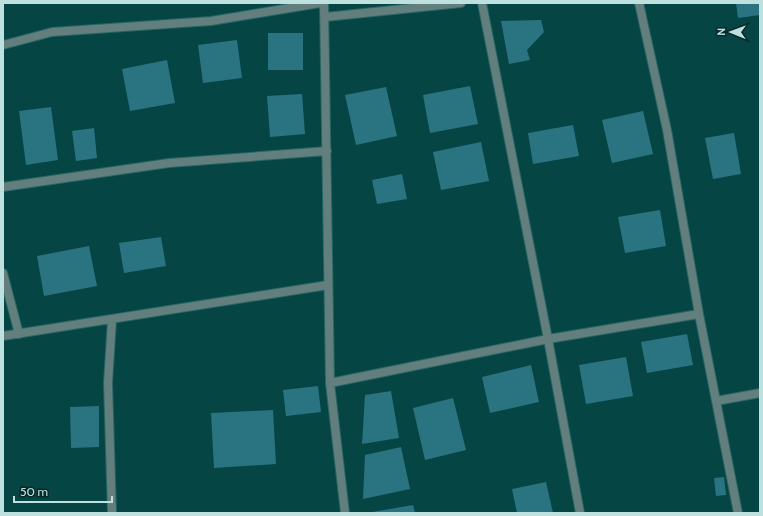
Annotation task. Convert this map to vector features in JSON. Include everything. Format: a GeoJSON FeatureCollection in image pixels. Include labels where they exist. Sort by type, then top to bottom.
{"type":"FeatureCollection","features":[{"type":"Feature","properties":{"kind":"street"},"geometry":{"type":"LineString","coordinates":[[3,45],[52,32],[211,21],[320,3]]}},
{"type":"Feature","properties":{"kind":"street"},"geometry":{"type":"LineString","coordinates":[[324,3],[330,383],[345,513]]}},
{"type":"Feature","properties":{"kind":"street"},"geometry":{"type":"LineString","coordinates":[[325,17],[461,3]]}},
{"type":"Feature","properties":{"kind":"street"},"geometry":{"type":"LineString","coordinates":[[482,3],[548,340],[580,513]]}},
{"type":"Feature","properties":{"kind":"street"},"geometry":{"type":"LineString","coordinates":[[639,3],[667,130],[699,314],[738,513]]}},
{"type":"Feature","properties":{"kind":"street"},"geometry":{"type":"LineString","coordinates":[[3,187],[169,163],[327,151]]}},
{"type":"Feature","properties":{"kind":"street"},"geometry":{"type":"LineString","coordinates":[[3,273],[19,334]]}},
{"type":"Feature","properties":{"kind":"street"},"geometry":{"type":"LineString","coordinates":[[3,336],[328,285]]}},
{"type":"Feature","properties":{"kind":"street"},"geometry":{"type":"LineString","coordinates":[[330,383],[548,340],[699,314]]}},
{"type":"Feature","properties":{"kind":"street"},"geometry":{"type":"LineString","coordinates":[[112,320],[108,384],[112,513]]}},
{"type":"Feature","properties":{"kind":"street"},"geometry":{"type":"LineString","coordinates":[[716,401],[760,392]]}},
{"type":"Feature","properties":{"kind":"building"},"geometry":{"type":"Polygon","coordinates":[[[736,3],[760,3],[760,15],[738,18],[736,3]]]}},
{"type":"Feature","properties":{"kind":"building"},"geometry":{"type":"Polygon","coordinates":[[[541,20],[544,32],[527,50],[530,60],[509,64],[501,21],[541,20]]]}},
{"type":"Feature","properties":{"kind":"building"},"geometry":{"type":"Polygon","coordinates":[[[268,33],[303,33],[303,70],[268,70],[268,33]]]}},
{"type":"Feature","properties":{"kind":"building"},"geometry":{"type":"Polygon","coordinates":[[[237,40],[242,78],[203,83],[198,45],[237,40]]]}},
{"type":"Feature","properties":{"kind":"building"},"geometry":{"type":"Polygon","coordinates":[[[167,60],[175,103],[130,111],[122,69],[167,60]]]}},
{"type":"Feature","properties":{"kind":"building"},"geometry":{"type":"Polygon","coordinates":[[[470,86],[478,124],[430,133],[423,95],[470,86]]]}},
{"type":"Feature","properties":{"kind":"building"},"geometry":{"type":"Polygon","coordinates":[[[386,87],[397,136],[356,145],[345,95],[386,87]]]}},
{"type":"Feature","properties":{"kind":"building"},"geometry":{"type":"Polygon","coordinates":[[[302,94],[305,134],[270,137],[267,96],[302,94]]]}},
{"type":"Feature","properties":{"kind":"building"},"geometry":{"type":"Polygon","coordinates":[[[51,107],[58,160],[26,165],[19,111],[51,107]]]}},
{"type":"Feature","properties":{"kind":"building"},"geometry":{"type":"Polygon","coordinates":[[[643,111],[653,154],[612,163],[602,120],[643,111]]]}},
{"type":"Feature","properties":{"kind":"building"},"geometry":{"type":"Polygon","coordinates":[[[573,125],[579,156],[533,164],[528,133],[573,125]]]}},
{"type":"Feature","properties":{"kind":"building"},"geometry":{"type":"Polygon","coordinates":[[[94,128],[97,158],[76,161],[72,131],[94,128]]]}},
{"type":"Feature","properties":{"kind":"building"},"geometry":{"type":"Polygon","coordinates":[[[734,133],[741,174],[713,179],[705,138],[734,133]]]}},
{"type":"Feature","properties":{"kind":"building"},"geometry":{"type":"Polygon","coordinates":[[[481,142],[489,181],[441,190],[433,152],[481,142]]]}},
{"type":"Feature","properties":{"kind":"building"},"geometry":{"type":"Polygon","coordinates":[[[402,174],[407,199],[377,204],[372,180],[402,174]]]}},
{"type":"Feature","properties":{"kind":"building"},"geometry":{"type":"Polygon","coordinates":[[[660,210],[666,246],[625,253],[618,217],[660,210]]]}},
{"type":"Feature","properties":{"kind":"building"},"geometry":{"type":"Polygon","coordinates":[[[161,237],[166,266],[124,273],[119,243],[161,237]]]}},
{"type":"Feature","properties":{"kind":"building"},"geometry":{"type":"Polygon","coordinates":[[[89,246],[97,286],[44,296],[37,256],[89,246]]]}},
{"type":"Feature","properties":{"kind":"building"},"geometry":{"type":"Polygon","coordinates":[[[687,334],[693,365],[647,373],[641,342],[687,334]]]}},
{"type":"Feature","properties":{"kind":"building"},"geometry":{"type":"Polygon","coordinates":[[[626,357],[633,396],[586,404],[579,365],[626,357]]]}},
{"type":"Feature","properties":{"kind":"building"},"geometry":{"type":"Polygon","coordinates":[[[531,365],[539,402],[490,413],[482,377],[531,365]]]}},
{"type":"Feature","properties":{"kind":"building"},"geometry":{"type":"Polygon","coordinates":[[[318,386],[321,412],[286,416],[283,390],[318,386]]]}},
{"type":"Feature","properties":{"kind":"building"},"geometry":{"type":"Polygon","coordinates":[[[391,391],[399,438],[362,444],[365,395],[391,391]]]}},
{"type":"Feature","properties":{"kind":"building"},"geometry":{"type":"Polygon","coordinates":[[[453,398],[466,450],[425,460],[413,408],[453,398]]]}},
{"type":"Feature","properties":{"kind":"building"},"geometry":{"type":"Polygon","coordinates":[[[99,406],[99,447],[71,448],[70,407],[99,406]]]}},
{"type":"Feature","properties":{"kind":"building"},"geometry":{"type":"Polygon","coordinates":[[[273,410],[276,464],[214,468],[211,413],[273,410]]]}},
{"type":"Feature","properties":{"kind":"building"},"geometry":{"type":"Polygon","coordinates":[[[401,447],[410,489],[363,499],[365,455],[401,447]]]}},
{"type":"Feature","properties":{"kind":"building"},"geometry":{"type":"Polygon","coordinates":[[[724,477],[726,495],[716,496],[714,478],[724,477]]]}},
{"type":"Feature","properties":{"kind":"building"},"geometry":{"type":"Polygon","coordinates":[[[546,482],[553,513],[517,513],[512,489],[546,482]]]}},
{"type":"Feature","properties":{"kind":"building"},"geometry":{"type":"Polygon","coordinates":[[[413,505],[415,513],[372,513],[372,512],[413,505]]]}}]}
